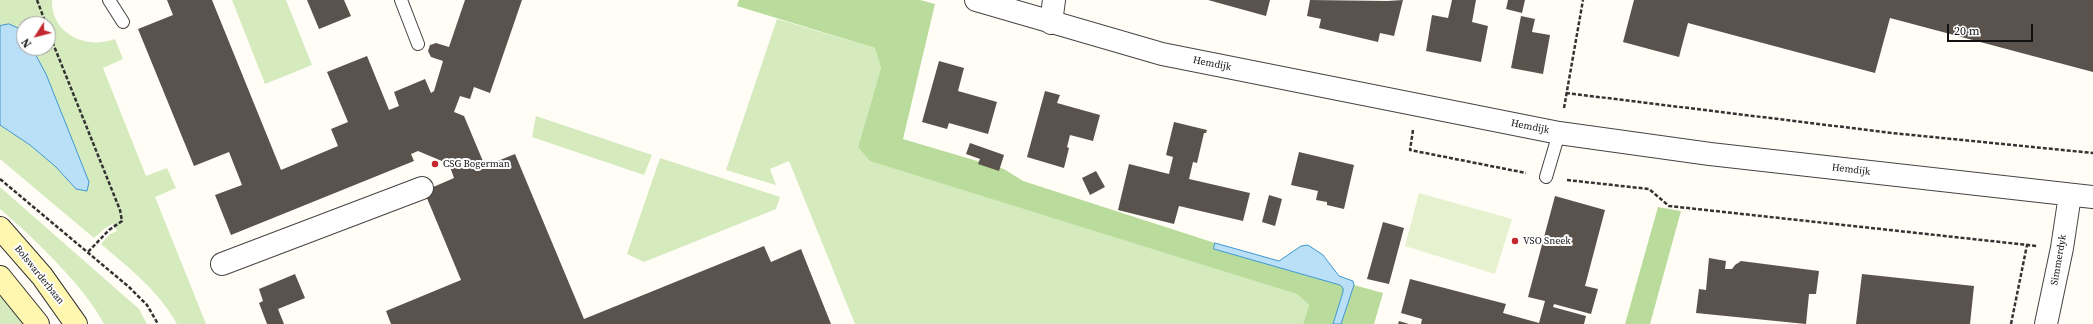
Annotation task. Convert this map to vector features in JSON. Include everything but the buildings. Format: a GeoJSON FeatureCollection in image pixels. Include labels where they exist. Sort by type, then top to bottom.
{"type":"FeatureCollection","features":[{"type":"Feature","properties":{"kind":"main road","name":"Bolswarderbaan"},"geometry":{"type":"LineString","coordinates":[[0,228],[42,276],[76,324]]}},
{"type":"Feature","properties":{"kind":"main road"},"geometry":{"type":"LineString","coordinates":[[0,277],[38,324]]}},
{"type":"Feature","properties":{"kind":"street","name":"Hemdijk"},"geometry":{"type":"LineString","coordinates":[[976,0],[1162,54],[1559,133],[1710,154],[2093,197]]}},
{"type":"Feature","properties":{"kind":"street"},"geometry":{"type":"LineString","coordinates":[[1052,23],[1054,0]]}},
{"type":"Feature","properties":{"kind":"street"},"geometry":{"type":"LineString","coordinates":[[222,264],[422,188]]}},
{"type":"Feature","properties":{"kind":"street","name":"Simmerdyk"},"geometry":{"type":"LineString","coordinates":[[2046,324],[2062,248],[2070,195]]}},
{"type":"Feature","properties":{"kind":"lane"},"geometry":{"type":"LineString","coordinates":[[109,0],[123,22]]}},
{"type":"Feature","properties":{"kind":"lane"},"geometry":{"type":"LineString","coordinates":[[401,0],[418,44]]}},
{"type":"Feature","properties":{"kind":"lane"},"geometry":{"type":"LineString","coordinates":[[1546,177],[1559,133]]}},
{"type":"Feature","properties":{"kind":"path"},"geometry":{"type":"LineString","coordinates":[[37,0],[43,16]]}},
{"type":"Feature","properties":{"kind":"path"},"geometry":{"type":"LineString","coordinates":[[1559,133],[1583,0]]}},
{"type":"Feature","properties":{"kind":"path"},"geometry":{"type":"LineString","coordinates":[[56,51],[120,210],[122,221],[109,230],[87,253]]}},
{"type":"Feature","properties":{"kind":"path"},"geometry":{"type":"LineString","coordinates":[[1566,93],[1892,133],[2093,153]]}},
{"type":"Feature","properties":{"kind":"path"},"geometry":{"type":"LineString","coordinates":[[1417,104],[1410,150],[1546,177],[1649,189],[1669,206],[2062,248]]}},
{"type":"Feature","properties":{"kind":"path"},"geometry":{"type":"LineString","coordinates":[[0,179],[87,253],[129,286],[147,305],[158,324]]}},
{"type":"Feature","properties":{"kind":"path"},"geometry":{"type":"LineString","coordinates":[[2011,324],[2027,245]]}},
{"type":"Feature","properties":{"kind":"green space"},"geometry":{"type":"Polygon","coordinates":[[[0,0],[52,0],[55,16],[16,16],[16,28],[7,25],[0,26],[0,0]]]}},
{"type":"Feature","properties":{"kind":"green space"},"geometry":{"type":"Polygon","coordinates":[[[232,0],[286,0],[312,65],[265,84],[232,0]]]}},
{"type":"Feature","properties":{"kind":"green space"},"geometry":{"type":"Polygon","coordinates":[[[739,0],[920,0],[935,4],[903,139],[1004,169],[1023,181],[1215,243],[1214,249],[1340,285],[1343,288],[1343,292],[1333,324],[1303,324],[1309,305],[1297,294],[870,161],[858,147],[881,68],[875,48],[737,6],[739,0]]]}},
{"type":"Feature","properties":{"kind":"green space"},"geometry":{"type":"Polygon","coordinates":[[[777,19],[875,48],[881,68],[858,147],[1297,294],[1309,305],[1303,324],[855,324],[789,161],[770,169],[776,185],[726,170],[777,19]]]}},
{"type":"Feature","properties":{"kind":"green space"},"geometry":{"type":"Polygon","coordinates":[[[56,20],[64,30],[72,36],[82,40],[104,42],[115,39],[123,59],[103,68],[146,176],[167,168],[176,188],[155,197],[206,324],[177,324],[170,312],[143,281],[101,244],[110,234],[117,231],[113,224],[105,228],[94,238],[0,159],[0,125],[30,145],[56,167],[76,189],[87,191],[89,182],[46,74],[36,56],[56,56],[56,20]]]}},
{"type":"Feature","properties":{"kind":"green space"},"geometry":{"type":"Polygon","coordinates":[[[536,116],[652,155],[644,175],[532,137],[536,116]]]}},
{"type":"Feature","properties":{"kind":"green space"},"geometry":{"type":"Polygon","coordinates":[[[660,158],[780,197],[776,209],[644,262],[627,254],[660,158]]]}},
{"type":"Feature","properties":{"kind":"green space"},"geometry":{"type":"Polygon","coordinates":[[[0,187],[139,309],[147,324],[104,324],[84,294],[57,263],[0,209],[0,187]]]}},
{"type":"Feature","properties":{"kind":"green space"},"geometry":{"type":"Polygon","coordinates":[[[1419,193],[1512,219],[1495,274],[1405,246],[1419,193]]]}},
{"type":"Feature","properties":{"kind":"green space"},"geometry":{"type":"Polygon","coordinates":[[[1658,207],[1681,211],[1650,324],[1625,324],[1658,207]]]}},
{"type":"Feature","properties":{"kind":"green space"},"geometry":{"type":"Polygon","coordinates":[[[1354,285],[1383,293],[1374,324],[1341,324],[1354,285]]]}},
{"type":"Feature","properties":{"kind":"green space"},"geometry":{"type":"Polygon","coordinates":[[[0,293],[25,324],[0,324],[0,293]]]}},
{"type":"Feature","properties":{"kind":"water"},"geometry":{"type":"Polygon","coordinates":[[[9,24],[16,27],[16,56],[36,56],[46,74],[89,182],[87,191],[76,189],[56,167],[30,145],[0,125],[0,26],[9,24]]]}},
{"type":"Feature","properties":{"kind":"water"},"geometry":{"type":"Polygon","coordinates":[[[1215,243],[1279,261],[1301,246],[1308,245],[1323,255],[1339,276],[1353,281],[1354,285],[1341,324],[1333,324],[1343,292],[1343,288],[1340,285],[1214,249],[1215,243]]]}},
{"type":"Feature","properties":{"kind":"place","name":"CSG Bogerman"},"geometry":{"type":"Point","coordinates":[435,164]}},
{"type":"Feature","properties":{"kind":"place","name":"VSO Sneek"},"geometry":{"type":"Point","coordinates":[1515,241]}}]}
